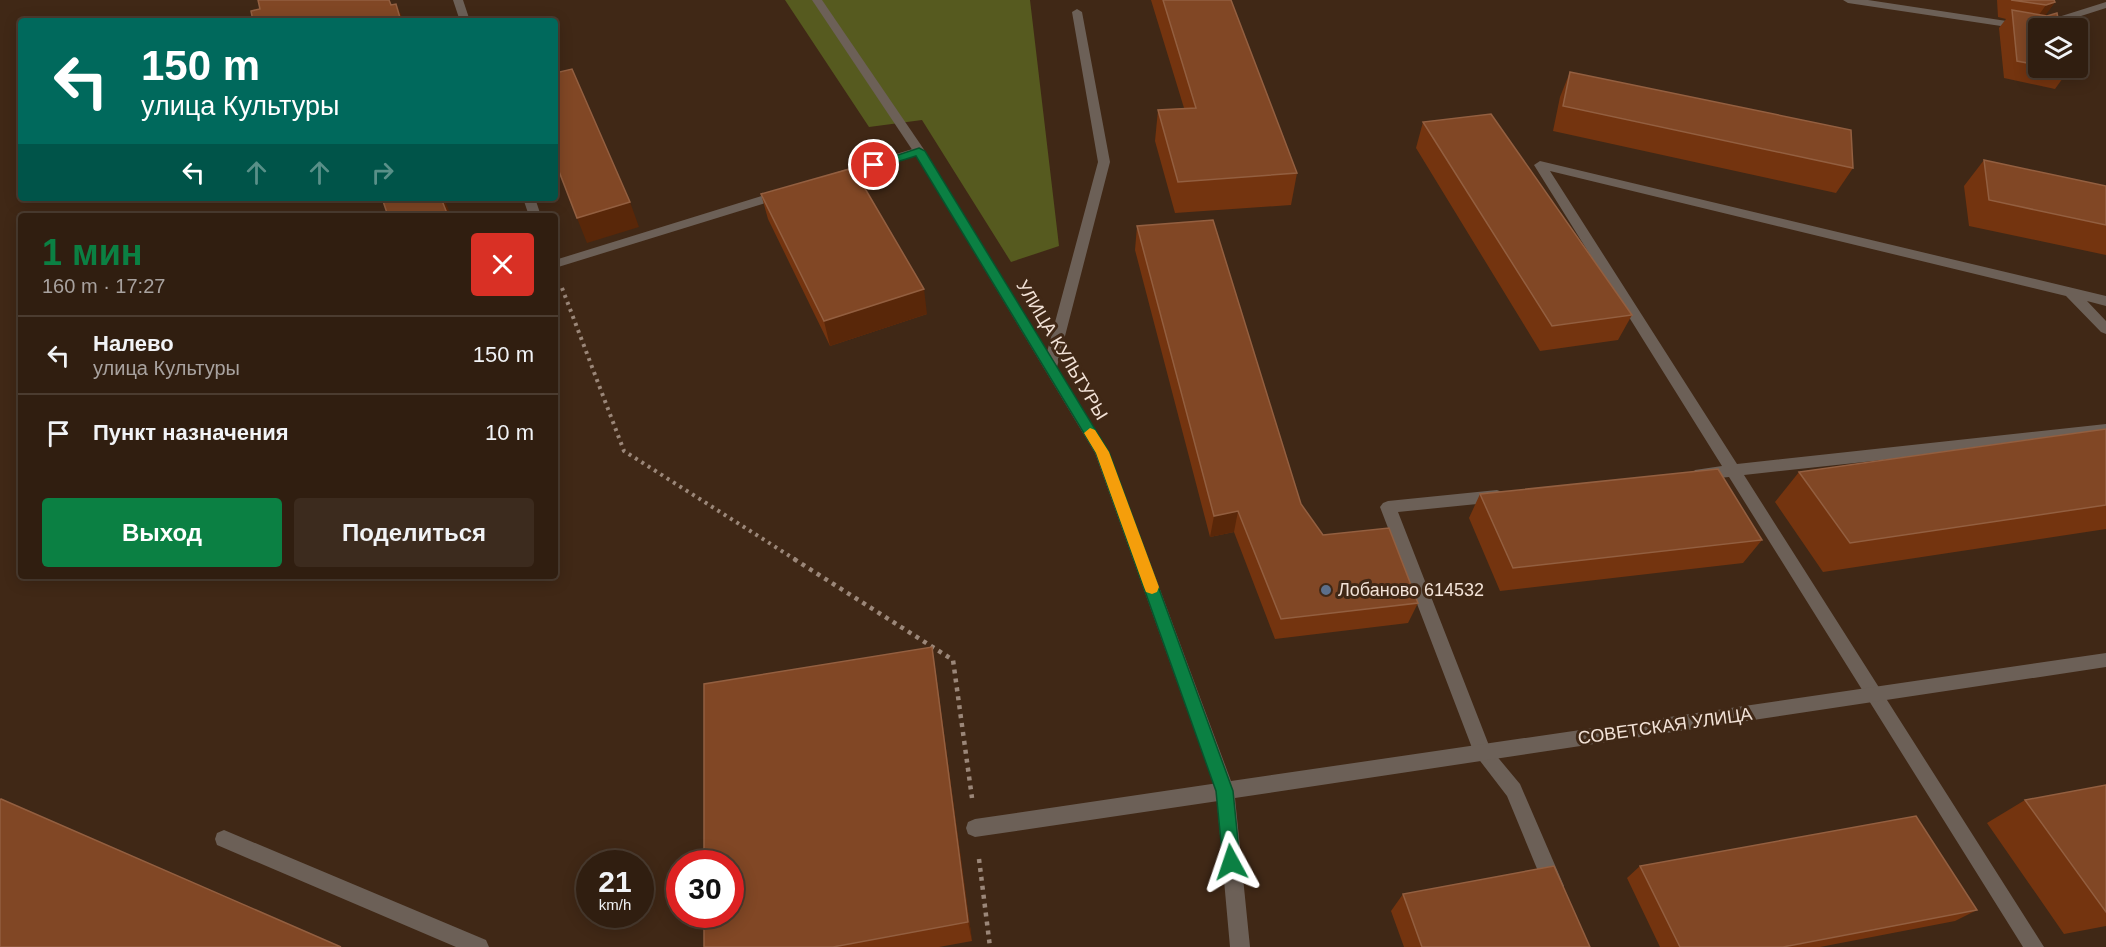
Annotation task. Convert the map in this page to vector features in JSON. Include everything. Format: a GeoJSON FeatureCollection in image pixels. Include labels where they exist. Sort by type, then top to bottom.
{"type":"FeatureCollection","features":[{"type":"Feature","properties":{"kind":"street"},"geometry":{"type":"LineString","coordinates":[[458,0],[464,18]]}},
{"type":"Feature","properties":{"kind":"street","name":"УЛИЦА КУЛЬТУРЫ"},"geometry":{"type":"LineString","coordinates":[[817,0],[919,151],[1102,452],[1225,791],[1240,947]]}},
{"type":"Feature","properties":{"kind":"street"},"geometry":{"type":"LineString","coordinates":[[1848,0],[2034,28],[2106,4]]}},
{"type":"Feature","properties":{"kind":"street"},"geometry":{"type":"LineString","coordinates":[[1050,367],[1104,162],[1077,12]]}},
{"type":"Feature","properties":{"kind":"street"},"geometry":{"type":"LineString","coordinates":[[817,183],[919,151]]}},
{"type":"Feature","properties":{"kind":"street"},"geometry":{"type":"LineString","coordinates":[[2034,947],[1540,165],[2106,301]]}},
{"type":"Feature","properties":{"kind":"street"},"geometry":{"type":"LineString","coordinates":[[558,263],[794,190]]}},
{"type":"Feature","properties":{"kind":"street"},"geometry":{"type":"LineString","coordinates":[[2068,291],[2106,329]]}},
{"type":"Feature","properties":{"kind":"street"},"geometry":{"type":"LineString","coordinates":[[1686,475],[2106,430]]}},
{"type":"Feature","properties":{"kind":"street"},"geometry":{"type":"LineString","coordinates":[[1508,494],[1388,507],[1483,753],[1514,790],[1562,905]]}},
{"type":"Feature","properties":{"kind":"street","name":"СОВЕТСКАЯ УЛИЦА"},"geometry":{"type":"LineString","coordinates":[[975,828],[2106,660]]}},
{"type":"Feature","properties":{"kind":"street"},"geometry":{"type":"LineString","coordinates":[[224,839],[479,947]]}},
{"type":"Feature","properties":{"kind":"path"},"geometry":{"type":"LineString","coordinates":[[559,282],[624,451],[953,660],[990,947]]}},
{"type":"Feature","properties":{"kind":"green space"},"geometry":{"type":"Polygon","coordinates":[[[785,0],[1030,0],[1059,246],[1011,262],[922,120],[869,127],[785,0]]]}},
{"type":"Feature","properties":{"kind":"building"},"geometry":{"type":"Polygon","coordinates":[[[258,0],[389,0],[391,5],[396,4],[400,18],[252,18],[251,11],[260,9],[258,0]]]}},
{"type":"Feature","properties":{"kind":"building"},"geometry":{"type":"Polygon","coordinates":[[[1163,0],[1231,0],[1297,173],[1178,182],[1158,110],[1196,108],[1163,0]]]}},
{"type":"Feature","properties":{"kind":"building"},"geometry":{"type":"Polygon","coordinates":[[[2011,0],[2054,0],[2055,2],[2046,5],[2011,0]]]}},
{"type":"Feature","properties":{"kind":"building"},"geometry":{"type":"Polygon","coordinates":[[[2012,10],[2047,16],[2057,13],[2058,18],[2028,18],[2028,63],[2017,61],[2012,10]]]}},
{"type":"Feature","properties":{"kind":"building"},"geometry":{"type":"Polygon","coordinates":[[[572,69],[630,202],[577,218],[558,169],[558,72],[572,69]]]}},
{"type":"Feature","properties":{"kind":"building"},"geometry":{"type":"Polygon","coordinates":[[[1570,72],[1851,130],[1853,168],[1563,106],[1570,72]]]}},
{"type":"Feature","properties":{"kind":"building"},"geometry":{"type":"Polygon","coordinates":[[[1491,114],[1632,315],[1552,326],[1423,122],[1491,114]]]}},
{"type":"Feature","properties":{"kind":"building"},"geometry":{"type":"Polygon","coordinates":[[[1984,160],[2106,186],[2106,225],[1989,200],[1984,160]]]}},
{"type":"Feature","properties":{"kind":"building"},"geometry":{"type":"Polygon","coordinates":[[[853,168],[924,289],[824,321],[761,194],[853,168]]]}},
{"type":"Feature","properties":{"kind":"building"},"geometry":{"type":"Polygon","coordinates":[[[383,201],[442,201],[447,213],[387,213],[383,201]]]}},
{"type":"Feature","properties":{"kind":"building"},"geometry":{"type":"Polygon","coordinates":[[[1213,220],[1301,504],[1323,535],[1389,528],[1418,603],[1281,619],[1238,511],[1214,516],[1137,226],[1213,220]]]}},
{"type":"Feature","properties":{"kind":"building"},"geometry":{"type":"Polygon","coordinates":[[[2106,429],[2106,505],[1850,543],[1799,472],[2106,429]]]}},
{"type":"Feature","properties":{"kind":"building"},"geometry":{"type":"Polygon","coordinates":[[[1718,469],[1762,540],[1513,568],[1480,494],[1718,469]]]}},
{"type":"Feature","properties":{"kind":"building"},"geometry":{"type":"Polygon","coordinates":[[[932,647],[968,922],[833,947],[704,947],[704,928],[744,928],[744,850],[704,850],[704,684],[932,647]]]}},
{"type":"Feature","properties":{"kind":"building"},"geometry":{"type":"Polygon","coordinates":[[[2106,785],[2106,912],[2025,800],[2106,785]]]}},
{"type":"Feature","properties":{"kind":"building"},"geometry":{"type":"Polygon","coordinates":[[[1,799],[341,947],[0,947],[1,799]]]}},
{"type":"Feature","properties":{"kind":"building"},"geometry":{"type":"Polygon","coordinates":[[[1916,816],[1977,910],[1783,947],[1680,947],[1640,866],[1916,816]]]}},
{"type":"Feature","properties":{"kind":"building"},"geometry":{"type":"Polygon","coordinates":[[[1554,866],[1590,947],[1422,947],[1403,894],[1554,866]]]}},
{"type":"Feature","properties":{"kind":"slow traffic"},"geometry":{"type":"LineString","coordinates":[[1090,433],[1102,452],[1152,587]]}},
{"type":"Feature","properties":{"kind":"place","name":"Лобаново 614532"},"geometry":{"type":"Point","coordinates":[1326,590]}},
{"type":"Feature","properties":{"kind":"route"},"geometry":{"type":"LineString","coordinates":[[874,165],[919,151],[1102,452],[1225,791],[1231,862]]}}]}
